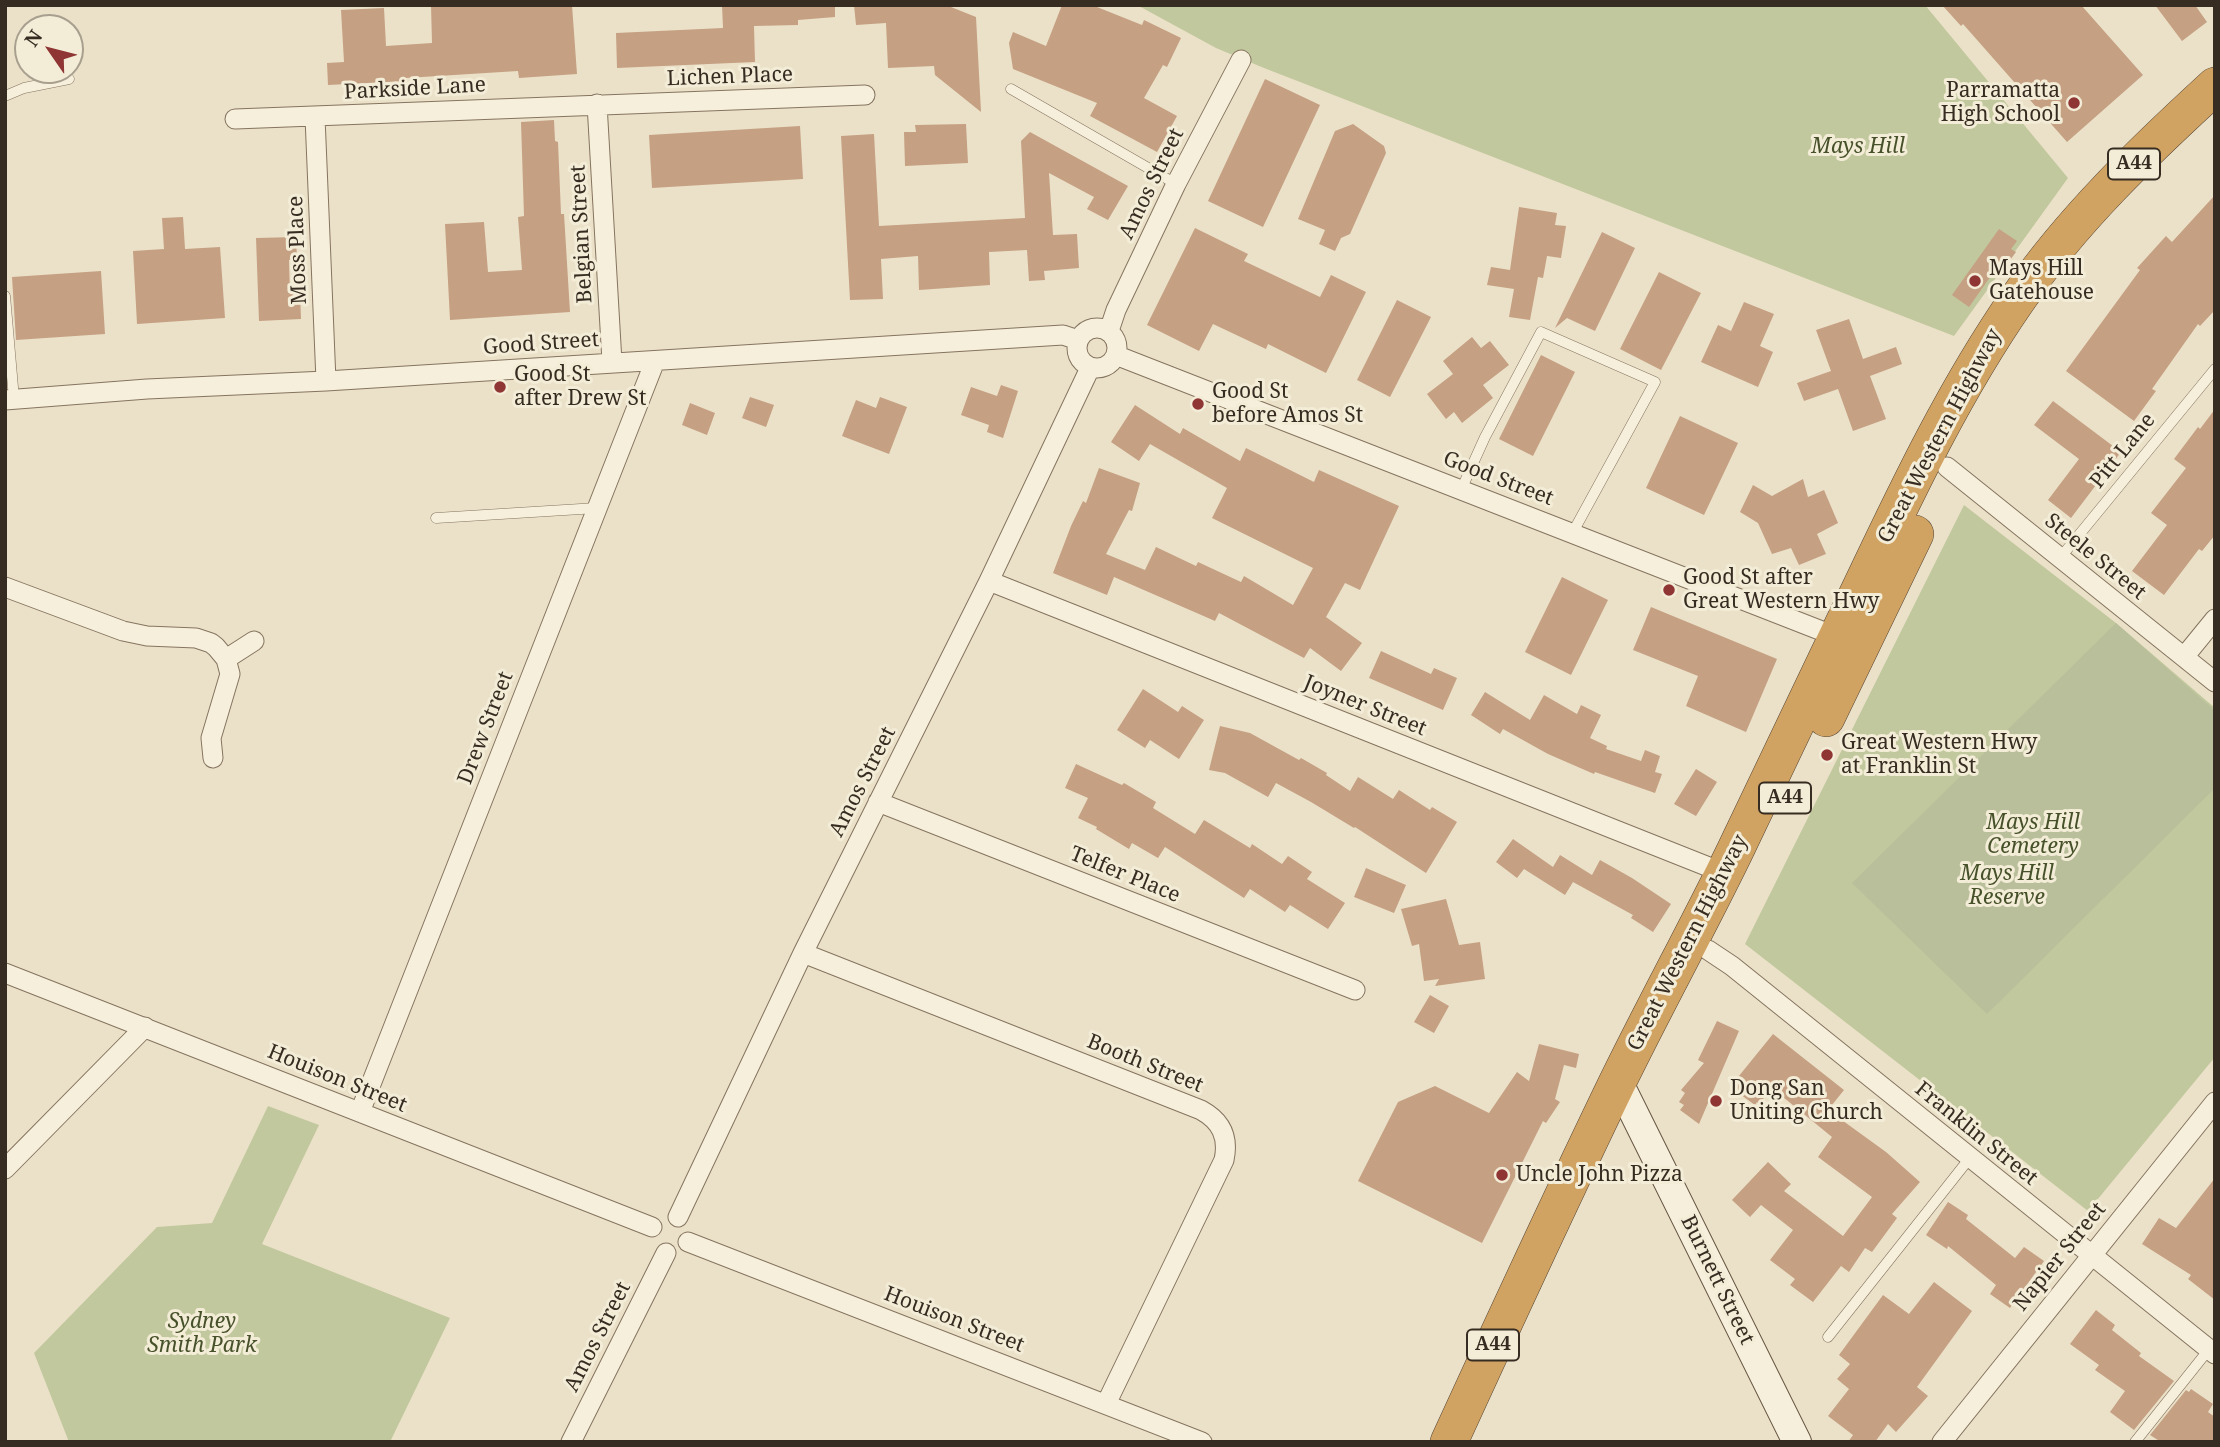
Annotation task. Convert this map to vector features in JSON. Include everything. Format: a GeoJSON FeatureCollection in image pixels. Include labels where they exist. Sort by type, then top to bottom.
{"type":"FeatureCollection","features":[{"type":"Feature","properties":{"kind":"highway","name":"Great Western Highway"},"geometry":{"type":"LineString","coordinates":[[1449,1442],[1538,1247],[1708,950],[1850,642],[1945,420],[1988,343],[2018,297],[2087,212],[2171,126],[2215,86]]}},
{"type":"Feature","properties":{"kind":"highway","name":"Great Western Highway"},"geometry":{"type":"LineString","coordinates":[[1472,1442],[1724,873],[1947,467],[2000,364],[2058,280],[2120,208],[2215,117]]}},
{"type":"Feature","properties":{"kind":"main road","name":"Burnett Street"},"geometry":{"type":"LineString","coordinates":[[1625,1095],[1797,1442]]}},
{"type":"Feature","properties":{"kind":"street","name":"Amos Street"},"geometry":{"type":"LineString","coordinates":[[1109,331],[1116,310],[1177,184],[1241,60]]}},
{"type":"Feature","properties":{"kind":"street","name":"Lichen Place"},"geometry":{"type":"LineString","coordinates":[[597,104],[865,95]]}},
{"type":"Feature","properties":{"kind":"street","name":"Parkside Lane"},"geometry":{"type":"LineString","coordinates":[[236,119],[597,104]]}},
{"type":"Feature","properties":{"kind":"street","name":"Belgian Street"},"geometry":{"type":"LineString","coordinates":[[597,104],[612,362]]}},
{"type":"Feature","properties":{"kind":"street","name":"Moss Place"},"geometry":{"type":"LineString","coordinates":[[315,117],[326,381]]}},
{"type":"Feature","properties":{"kind":"street"},"geometry":{"type":"LineString","coordinates":[[1098,327],[1109,331],[1116,340],[1118,356],[1106,367],[1090,368],[1078,356],[1078,340],[1090,329],[1098,327]]}},
{"type":"Feature","properties":{"kind":"street","name":"Good Street"},"geometry":{"type":"LineString","coordinates":[[10,399],[1063,335],[1078,340]]}},
{"type":"Feature","properties":{"kind":"street","name":"Good Street"},"geometry":{"type":"LineString","coordinates":[[1118,356],[1850,642]]}},
{"type":"Feature","properties":{"kind":"street","name":"Drew Street"},"geometry":{"type":"LineString","coordinates":[[360,1112],[655,360]]}},
{"type":"Feature","properties":{"kind":"street","name":"Amos Street"},"geometry":{"type":"LineString","coordinates":[[678,1217],[803,953],[989,581],[1090,368]]}},
{"type":"Feature","properties":{"kind":"street","name":"Steele Street"},"geometry":{"type":"LineString","coordinates":[[1947,467],[2215,682]]}},
{"type":"Feature","properties":{"kind":"street","name":"Joyner Street"},"geometry":{"type":"LineString","coordinates":[[989,581],[1724,873]]}},
{"type":"Feature","properties":{"kind":"street"},"geometry":{"type":"LineString","coordinates":[[5,587],[124,632],[204,640],[216,647],[226,659],[230,681],[211,737],[213,758]]}},
{"type":"Feature","properties":{"kind":"street"},"geometry":{"type":"LineString","coordinates":[[2183,657],[2215,619]]}},
{"type":"Feature","properties":{"kind":"street"},"geometry":{"type":"LineString","coordinates":[[226,659],[254,641]]}},
{"type":"Feature","properties":{"kind":"street","name":"Telfer Place"},"geometry":{"type":"LineString","coordinates":[[878,802],[1355,990]]}},
{"type":"Feature","properties":{"kind":"street","name":"Franklin Street"},"geometry":{"type":"LineString","coordinates":[[1708,950],[1732,966],[1969,1158],[2213,1349]]}},
{"type":"Feature","properties":{"kind":"street","name":"Booth Street"},"geometry":{"type":"LineString","coordinates":[[803,953],[1201,1110],[1220,1125],[1226,1142],[1224,1160],[1106,1404]]}},
{"type":"Feature","properties":{"kind":"street","name":"Houison Street"},"geometry":{"type":"LineString","coordinates":[[5,973],[652,1227]]}},
{"type":"Feature","properties":{"kind":"street"},"geometry":{"type":"LineString","coordinates":[[5,1169],[145,1027]]}},
{"type":"Feature","properties":{"kind":"street","name":"Napier Street"},"geometry":{"type":"LineString","coordinates":[[1942,1442],[2215,1101]]}},
{"type":"Feature","properties":{"kind":"street"},"geometry":{"type":"LineString","coordinates":[[666,1216],[678,1217],[687,1224],[690,1236],[681,1250],[666,1253],[655,1246],[652,1227],[666,1216]]}},
{"type":"Feature","properties":{"kind":"street","name":"Houison Street"},"geometry":{"type":"LineString","coordinates":[[688,1242],[1202,1442]]}},
{"type":"Feature","properties":{"kind":"street","name":"Amos Street"},"geometry":{"type":"LineString","coordinates":[[571,1442],[666,1253]]}},
{"type":"Feature","properties":{"kind":"lane"},"geometry":{"type":"LineString","coordinates":[[5,96],[44,84]]}},
{"type":"Feature","properties":{"kind":"lane"},"geometry":{"type":"LineString","coordinates":[[1011,89],[1177,184]]}},
{"type":"Feature","properties":{"kind":"lane"},"geometry":{"type":"LineString","coordinates":[[5,296],[10,399]]}},
{"type":"Feature","properties":{"kind":"lane"},"geometry":{"type":"LineString","coordinates":[[1461,490],[1485,437],[1541,332],[1655,382],[1573,532]]}},
{"type":"Feature","properties":{"kind":"lane","name":"Pitt Lane"},"geometry":{"type":"LineString","coordinates":[[2060,558],[2215,369]]}},
{"type":"Feature","properties":{"kind":"lane"},"geometry":{"type":"LineString","coordinates":[[436,518],[597,508]]}},
{"type":"Feature","properties":{"kind":"lane"},"geometry":{"type":"LineString","coordinates":[[1828,1337],[1969,1158]]}},
{"type":"Feature","properties":{"kind":"lane"},"geometry":{"type":"LineString","coordinates":[[2135,1442],[2213,1349]]}},
{"type":"Feature","properties":{"kind":"green space","name":"Mays Hill"},"geometry":{"type":"Polygon","coordinates":[[[1137,5],[1925,5],[2068,178],[1954,336],[1264,68],[1216,48],[1137,5]]]}},
{"type":"Feature","properties":{"kind":"green space","name":"Mays Hill Reserve"},"geometry":{"type":"Polygon","coordinates":[[[1964,505],[2116,623],[2215,708],[2215,1057],[2088,1211],[1745,944],[1964,505]]]}},
{"type":"Feature","properties":{"kind":"green space","name":"Mays Hill Cemetery"},"geometry":{"type":"Polygon","coordinates":[[[2116,623],[2215,711],[2215,788],[1987,1014],[1852,883],[2116,623]]]}},
{"type":"Feature","properties":{"kind":"green space","name":"Sydney Smith Park"},"geometry":{"type":"Polygon","coordinates":[[[268,1106],[319,1125],[262,1244],[450,1318],[390,1442],[69,1442],[34,1353],[157,1227],[212,1223],[268,1106]]]}},
{"type":"Feature","properties":{"kind":"building"},"geometry":{"type":"Polygon","coordinates":[[[431,5],[572,5],[577,74],[519,78],[518,71],[328,85],[327,63],[344,62],[341,10],[384,8],[386,46],[432,43],[431,5]]]}},
{"type":"Feature","properties":{"kind":"building"},"geometry":{"type":"Polygon","coordinates":[[[722,5],[835,5],[835,17],[798,20],[798,25],[754,26],[755,62],[617,68],[616,33],[723,28],[722,5]]]}},
{"type":"Feature","properties":{"kind":"building"},"geometry":{"type":"Polygon","coordinates":[[[854,5],[946,5],[976,17],[981,112],[935,75],[934,66],[888,68],[886,23],[856,25],[854,5]]]}},
{"type":"Feature","properties":{"kind":"building"},"geometry":{"type":"Polygon","coordinates":[[[1062,5],[1092,5],[1142,25],[1144,20],[1181,38],[1167,67],[1163,65],[1144,98],[1177,116],[1157,152],[1090,116],[1097,103],[1013,69],[1009,43],[1013,32],[1046,46],[1062,5]]]}},
{"type":"Feature","properties":{"kind":"building"},"geometry":{"type":"Polygon","coordinates":[[[1942,5],[2081,5],[2143,75],[2067,142],[1963,24],[1961,26],[1942,5]]]}},
{"type":"Feature","properties":{"kind":"building"},"geometry":{"type":"Polygon","coordinates":[[[2155,5],[2195,5],[2207,22],[2182,41],[2155,5]]]}},
{"type":"Feature","properties":{"kind":"building"},"geometry":{"type":"Polygon","coordinates":[[[1265,79],[1320,105],[1263,227],[1208,201],[1265,79]]]}},
{"type":"Feature","properties":{"kind":"building"},"geometry":{"type":"Polygon","coordinates":[[[554,120],[555,141],[558,142],[561,214],[564,214],[570,312],[450,320],[445,224],[484,222],[488,272],[522,270],[518,217],[524,216],[521,122],[554,120]]]}},
{"type":"Feature","properties":{"kind":"building"},"geometry":{"type":"Polygon","coordinates":[[[966,124],[968,163],[905,166],[904,132],[916,132],[915,125],[966,124]]]}},
{"type":"Feature","properties":{"kind":"building"},"geometry":{"type":"Polygon","coordinates":[[[1353,124],[1384,146],[1386,153],[1350,234],[1341,238],[1335,251],[1319,244],[1325,230],[1298,219],[1335,131],[1353,124]]]}},
{"type":"Feature","properties":{"kind":"building"},"geometry":{"type":"Polygon","coordinates":[[[800,126],[803,179],[652,188],[649,135],[800,126]]]}},
{"type":"Feature","properties":{"kind":"building"},"geometry":{"type":"Polygon","coordinates":[[[1030,132],[1128,186],[1108,220],[1087,209],[1094,197],[1049,173],[1053,235],[1077,234],[1079,268],[1044,271],[1045,280],[1029,281],[1027,250],[989,252],[990,285],[919,290],[918,256],[881,259],[883,299],[850,300],[841,136],[874,134],[879,226],[1025,218],[1021,141],[1030,132]]]}},
{"type":"Feature","properties":{"kind":"building"},"geometry":{"type":"Polygon","coordinates":[[[2215,195],[2215,310],[2200,326],[2198,324],[2152,389],[2156,391],[2134,421],[2066,371],[2140,270],[2137,268],[2166,236],[2172,242],[2215,195]]]}},
{"type":"Feature","properties":{"kind":"building"},"geometry":{"type":"Polygon","coordinates":[[[1519,207],[1557,213],[1555,225],[1566,226],[1561,258],[1547,256],[1543,278],[1538,277],[1530,320],[1509,317],[1514,289],[1487,285],[1491,267],[1510,270],[1519,207]]]}},
{"type":"Feature","properties":{"kind":"building"},"geometry":{"type":"Polygon","coordinates":[[[183,217],[185,249],[220,247],[225,318],[137,324],[133,251],[164,249],[162,218],[183,217]]]}},
{"type":"Feature","properties":{"kind":"building"},"geometry":{"type":"Polygon","coordinates":[[[1195,228],[1248,254],[1244,261],[1320,297],[1331,275],[1366,292],[1326,373],[1268,344],[1266,349],[1213,324],[1199,351],[1147,325],[1195,228]]]}},
{"type":"Feature","properties":{"kind":"building","name":"Mays Hill Gatehouse"},"geometry":{"type":"Polygon","coordinates":[[[1999,229],[2017,241],[2011,249],[2016,252],[2005,267],[2000,263],[1969,307],[1952,295],[1999,229]]]}},
{"type":"Feature","properties":{"kind":"building"},"geometry":{"type":"Polygon","coordinates":[[[1602,232],[1635,248],[1595,331],[1567,318],[1555,328],[1602,232]]]}},
{"type":"Feature","properties":{"kind":"building"},"geometry":{"type":"Polygon","coordinates":[[[296,237],[297,259],[289,260],[290,294],[300,293],[301,319],[259,321],[256,238],[296,237]]]}},
{"type":"Feature","properties":{"kind":"building"},"geometry":{"type":"Polygon","coordinates":[[[101,271],[105,334],[16,340],[12,277],[101,271]]]}},
{"type":"Feature","properties":{"kind":"building"},"geometry":{"type":"Polygon","coordinates":[[[1659,272],[1701,293],[1661,370],[1620,349],[1659,272]]]}},
{"type":"Feature","properties":{"kind":"building"},"geometry":{"type":"Polygon","coordinates":[[[1397,300],[1431,317],[1390,397],[1357,380],[1397,300]]]}},
{"type":"Feature","properties":{"kind":"building"},"geometry":{"type":"Polygon","coordinates":[[[1744,302],[1774,314],[1760,346],[1773,352],[1758,387],[1701,362],[1718,325],[1731,331],[1744,302]]]}},
{"type":"Feature","properties":{"kind":"building"},"geometry":{"type":"Polygon","coordinates":[[[1849,319],[1863,359],[1896,347],[1902,364],[1870,376],[1886,419],[1853,431],[1838,389],[1804,401],[1797,383],[1831,371],[1816,330],[1849,319]]]}},
{"type":"Feature","properties":{"kind":"building"},"geometry":{"type":"Polygon","coordinates":[[[1472,337],[1481,348],[1490,341],[1509,365],[1483,385],[1493,398],[1462,423],[1454,412],[1446,419],[1427,394],[1453,374],[1443,361],[1472,337]]]}},
{"type":"Feature","properties":{"kind":"building"},"geometry":{"type":"Polygon","coordinates":[[[1541,355],[1575,372],[1533,456],[1499,439],[1541,355]]]}},
{"type":"Feature","properties":{"kind":"building"},"geometry":{"type":"Polygon","coordinates":[[[1001,385],[1018,391],[1003,438],[987,432],[989,425],[961,415],[971,387],[997,396],[1001,385]]]}},
{"type":"Feature","properties":{"kind":"building"},"geometry":{"type":"Polygon","coordinates":[[[750,397],[774,405],[766,427],[742,418],[750,397]]]}},
{"type":"Feature","properties":{"kind":"building"},"geometry":{"type":"Polygon","coordinates":[[[880,397],[907,407],[889,454],[842,436],[856,400],[876,408],[880,397]]]}},
{"type":"Feature","properties":{"kind":"building"},"geometry":{"type":"Polygon","coordinates":[[[2053,401],[2121,452],[2071,518],[2048,500],[2079,459],[2034,425],[2053,401]]]}},
{"type":"Feature","properties":{"kind":"building"},"geometry":{"type":"Polygon","coordinates":[[[690,403],[715,413],[707,435],[682,425],[690,403]]]}},
{"type":"Feature","properties":{"kind":"building"},"geometry":{"type":"Polygon","coordinates":[[[1135,405],[1180,434],[1183,428],[1240,461],[1246,448],[1314,482],[1319,470],[1399,506],[1360,590],[1345,583],[1326,617],[1362,643],[1341,671],[1310,648],[1304,658],[1219,613],[1215,621],[1114,577],[1107,595],[1053,573],[1071,526],[1083,501],[1086,503],[1099,468],[1140,483],[1132,511],[1129,510],[1106,554],[1145,570],[1156,547],[1196,566],[1198,562],[1241,582],[1244,576],[1293,605],[1313,568],[1212,518],[1227,488],[1150,444],[1139,461],[1111,442],[1135,405]]]}},
{"type":"Feature","properties":{"kind":"building"},"geometry":{"type":"Polygon","coordinates":[[[2215,409],[2215,535],[2202,551],[2199,549],[2164,595],[2132,571],[2167,525],[2151,513],[2186,468],[2174,459],[2215,409]]]}},
{"type":"Feature","properties":{"kind":"building"},"geometry":{"type":"Polygon","coordinates":[[[1680,416],[1738,443],[1704,515],[1646,488],[1680,416]]]}},
{"type":"Feature","properties":{"kind":"building"},"geometry":{"type":"Polygon","coordinates":[[[1803,479],[1808,497],[1824,490],[1838,523],[1817,534],[1826,554],[1799,565],[1791,548],[1772,554],[1758,523],[1740,512],[1753,485],[1772,496],[1803,479]]]}},
{"type":"Feature","properties":{"kind":"building"},"geometry":{"type":"Polygon","coordinates":[[[1562,577],[1608,600],[1571,675],[1525,652],[1562,577]]]}},
{"type":"Feature","properties":{"kind":"building"},"geometry":{"type":"Polygon","coordinates":[[[1651,607],[1777,659],[1746,732],[1686,706],[1698,676],[1633,650],[1651,607]]]}},
{"type":"Feature","properties":{"kind":"building"},"geometry":{"type":"Polygon","coordinates":[[[1381,651],[1431,674],[1434,668],[1457,678],[1443,710],[1369,678],[1381,651]]]}},
{"type":"Feature","properties":{"kind":"building"},"geometry":{"type":"Polygon","coordinates":[[[1143,689],[1178,712],[1182,706],[1204,720],[1179,759],[1150,740],[1145,748],[1117,730],[1143,689]]]}},
{"type":"Feature","properties":{"kind":"building"},"geometry":{"type":"Polygon","coordinates":[[[1485,692],[1530,720],[1544,695],[1577,714],[1581,705],[1601,715],[1590,738],[1607,746],[1606,749],[1641,761],[1645,750],[1660,756],[1655,772],[1662,774],[1655,793],[1595,772],[1594,774],[1548,754],[1503,729],[1500,734],[1471,715],[1485,692]]]}},
{"type":"Feature","properties":{"kind":"building"},"geometry":{"type":"Polygon","coordinates":[[[1220,726],[1250,733],[1299,760],[1301,758],[1350,791],[1358,777],[1393,799],[1399,790],[1430,810],[1432,807],[1457,822],[1426,873],[1355,827],[1276,783],[1268,797],[1225,773],[1209,770],[1220,726]]]}},
{"type":"Feature","properties":{"kind":"building"},"geometry":{"type":"Polygon","coordinates":[[[1076,764],[1122,785],[1124,783],[1156,802],[1153,808],[1195,834],[1204,820],[1250,848],[1252,844],[1282,864],[1288,856],[1312,872],[1307,879],[1345,903],[1328,929],[1290,905],[1285,912],[1250,889],[1244,898],[1165,847],[1158,858],[1132,843],[1129,849],[1096,829],[1097,827],[1078,818],[1088,798],[1065,788],[1076,764]]]}},
{"type":"Feature","properties":{"kind":"building"},"geometry":{"type":"Polygon","coordinates":[[[1696,769],[1717,782],[1696,816],[1674,804],[1696,769]]]}},
{"type":"Feature","properties":{"kind":"building"},"geometry":{"type":"Polygon","coordinates":[[[1513,839],[1553,867],[1560,855],[1592,875],[1600,860],[1671,904],[1653,932],[1631,918],[1633,915],[1573,882],[1565,895],[1524,869],[1517,878],[1496,862],[1513,839]]]}},
{"type":"Feature","properties":{"kind":"building"},"geometry":{"type":"Polygon","coordinates":[[[1366,868],[1406,885],[1394,913],[1354,897],[1366,868]]]}},
{"type":"Feature","properties":{"kind":"building"},"geometry":{"type":"Polygon","coordinates":[[[1446,899],[1459,945],[1480,942],[1485,979],[1435,986],[1439,979],[1424,981],[1419,944],[1412,946],[1401,909],[1446,899]]]}},
{"type":"Feature","properties":{"kind":"building"},"geometry":{"type":"Polygon","coordinates":[[[1430,995],[1449,1006],[1434,1033],[1414,1022],[1430,995]]]}},
{"type":"Feature","properties":{"kind":"building"},"geometry":{"type":"Polygon","coordinates":[[[1717,1021],[1739,1031],[1699,1124],[1680,1110],[1684,1105],[1679,1102],[1685,1093],[1681,1090],[1704,1063],[1698,1060],[1717,1021]]]}},
{"type":"Feature","properties":{"kind":"building"},"geometry":{"type":"Polygon","coordinates":[[[1773,1034],[1844,1090],[1828,1110],[1886,1152],[1920,1182],[1892,1214],[1897,1218],[1872,1252],[1865,1248],[1849,1272],[1841,1266],[1813,1302],[1790,1285],[1795,1279],[1770,1260],[1793,1230],[1761,1205],[1750,1217],[1732,1200],[1768,1162],[1791,1184],[1784,1191],[1843,1236],[1872,1197],[1818,1157],[1832,1137],[1772,1088],[1759,1104],[1757,1102],[1755,1105],[1730,1087],[1773,1034]]]}},
{"type":"Feature","properties":{"kind":"building"},"geometry":{"type":"Polygon","coordinates":[[[1539,1044],[1579,1054],[1576,1068],[1564,1065],[1555,1099],[1560,1102],[1546,1123],[1543,1121],[1482,1243],[1358,1181],[1398,1102],[1435,1086],[1489,1113],[1517,1072],[1529,1081],[1539,1044]]]}},
{"type":"Feature","properties":{"kind":"building"},"geometry":{"type":"Polygon","coordinates":[[[2215,1178],[2215,1300],[2188,1279],[2191,1275],[2142,1244],[2159,1218],[2176,1228],[2215,1178]]]}},
{"type":"Feature","properties":{"kind":"building"},"geometry":{"type":"Polygon","coordinates":[[[1948,1202],[1968,1215],[1966,1219],[2015,1258],[2024,1247],[2044,1261],[2010,1308],[1990,1294],[1996,1285],[1948,1246],[1947,1249],[1926,1235],[1948,1202]]]}},
{"type":"Feature","properties":{"kind":"building"},"geometry":{"type":"Polygon","coordinates":[[[1934,1282],[1972,1311],[1917,1387],[1928,1396],[1896,1432],[1888,1424],[1875,1442],[1848,1442],[1853,1435],[1828,1416],[1849,1389],[1837,1379],[1850,1364],[1839,1355],[1883,1295],[1909,1314],[1934,1282]]]}},
{"type":"Feature","properties":{"kind":"building"},"geometry":{"type":"Polygon","coordinates":[[[2096,1310],[2115,1325],[2112,1330],[2141,1353],[2139,1356],[2174,1381],[2134,1430],[2110,1412],[2125,1391],[2095,1370],[2099,1365],[2070,1344],[2096,1310]]]}},
{"type":"Feature","properties":{"kind":"building"},"geometry":{"type":"Polygon","coordinates":[[[2191,1389],[2213,1404],[2208,1412],[2215,1417],[2215,1442],[2161,1442],[2150,1435],[2186,1390],[2189,1392],[2191,1389]]]}},
{"type":"Feature","properties":{"kind":"place","name":"Parramatta High School"},"geometry":{"type":"Point","coordinates":[2074,103]}},
{"type":"Feature","properties":{"kind":"place","name":"Mays Hill Gatehouse"},"geometry":{"type":"Point","coordinates":[1975,281]}},
{"type":"Feature","properties":{"kind":"place","name":"Good St after Drew St"},"geometry":{"type":"Point","coordinates":[500,387]}},
{"type":"Feature","properties":{"kind":"place","name":"Good St before Amos St"},"geometry":{"type":"Point","coordinates":[1198,404]}},
{"type":"Feature","properties":{"kind":"place","name":"Good St after Great Western Hwy"},"geometry":{"type":"Point","coordinates":[1669,590]}},
{"type":"Feature","properties":{"kind":"place","name":"Great Western Hwy at Franklin St"},"geometry":{"type":"Point","coordinates":[1827,755]}},
{"type":"Feature","properties":{"kind":"place","name":"Dong San Uniting Church"},"geometry":{"type":"Point","coordinates":[1716,1101]}},
{"type":"Feature","properties":{"kind":"place","name":"Uncle John Pizza"},"geometry":{"type":"Point","coordinates":[1502,1175]}}]}
